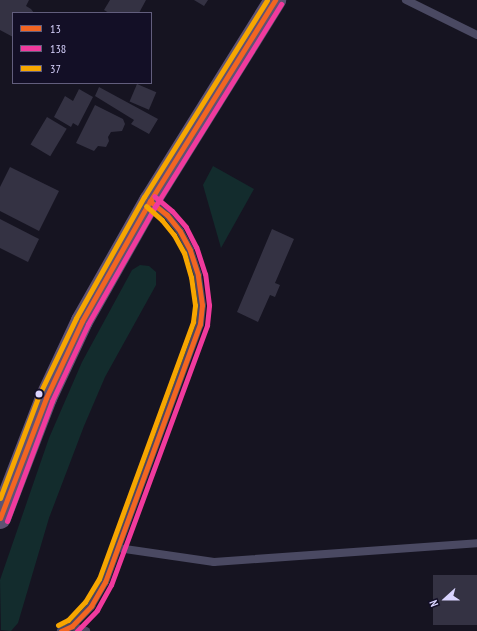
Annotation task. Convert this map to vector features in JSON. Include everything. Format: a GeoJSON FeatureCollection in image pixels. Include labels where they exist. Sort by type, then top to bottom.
{"type":"FeatureCollection","features":[{"type":"Feature","properties":{"kind":"main road"},"geometry":{"type":"LineString","coordinates":[[0,518],[46,398],[82,321],[150,201],[274,0]]}},
{"type":"Feature","properties":{"kind":"lane"},"geometry":{"type":"LineString","coordinates":[[406,0],[477,35]]}},
{"type":"Feature","properties":{"kind":"lane"},"geometry":{"type":"LineString","coordinates":[[61,631],[72,626],[94,600],[105,582],[200,324],[202,305],[198,275],[190,250],[180,231],[168,215],[150,201]]}},
{"type":"Feature","properties":{"kind":"lane"},"geometry":{"type":"LineString","coordinates":[[118,548],[214,562],[477,542]]}},
{"type":"Feature","properties":{"kind":"lane"},"geometry":{"type":"LineString","coordinates":[[72,626],[86,631]]}},
{"type":"Feature","properties":{"kind":"green space"},"geometry":{"type":"Polygon","coordinates":[[[213,166],[254,189],[221,248],[203,185],[213,166]]]}},
{"type":"Feature","properties":{"kind":"green space"},"geometry":{"type":"Polygon","coordinates":[[[140,265],[149,266],[156,272],[156,285],[105,377],[84,426],[49,518],[18,623],[11,631],[1,630],[0,580],[49,438],[82,362],[132,270],[140,265]]]}},
{"type":"Feature","properties":{"kind":"building"},"geometry":{"type":"Polygon","coordinates":[[[0,0],[29,0],[26,6],[33,12],[12,12],[12,36],[0,30],[0,0]]]}},
{"type":"Feature","properties":{"kind":"building"},"geometry":{"type":"Polygon","coordinates":[[[110,0],[146,0],[140,12],[107,12],[104,10],[110,0]]]}},
{"type":"Feature","properties":{"kind":"building"},"geometry":{"type":"Polygon","coordinates":[[[194,0],[208,0],[204,6],[194,0]]]}},
{"type":"Feature","properties":{"kind":"building"},"geometry":{"type":"Polygon","coordinates":[[[137,84],[156,92],[149,110],[130,101],[137,84]]]}},
{"type":"Feature","properties":{"kind":"building"},"geometry":{"type":"Polygon","coordinates":[[[99,87],[158,119],[149,134],[131,124],[134,120],[95,96],[99,87]]]}},
{"type":"Feature","properties":{"kind":"building"},"geometry":{"type":"Polygon","coordinates":[[[79,89],[93,97],[78,126],[73,123],[71,127],[54,117],[65,96],[73,101],[79,89]]]}},
{"type":"Feature","properties":{"kind":"building"},"geometry":{"type":"Polygon","coordinates":[[[95,105],[123,119],[125,124],[122,131],[111,132],[108,137],[109,141],[106,147],[98,146],[94,151],[76,143],[95,105]]]}},
{"type":"Feature","properties":{"kind":"building"},"geometry":{"type":"Polygon","coordinates":[[[47,117],[67,129],[50,156],[31,144],[47,117]]]}},
{"type":"Feature","properties":{"kind":"building"},"geometry":{"type":"Polygon","coordinates":[[[10,167],[59,191],[39,231],[0,211],[0,187],[10,167]]]}},
{"type":"Feature","properties":{"kind":"building"},"geometry":{"type":"Polygon","coordinates":[[[0,219],[39,239],[28,262],[0,248],[0,219]]]}},
{"type":"Feature","properties":{"kind":"building"},"geometry":{"type":"Polygon","coordinates":[[[272,229],[294,239],[275,283],[280,285],[275,297],[270,295],[258,322],[237,312],[272,229]]]}},
{"type":"Feature","properties":{"kind":"building"},"geometry":{"type":"Polygon","coordinates":[[[433,575],[477,575],[477,625],[433,625],[433,575]]]}},
{"type":"Feature","properties":{"kind":"transit line","name":"37"},"geometry":{"type":"LineString","coordinates":[[0,498],[39,395],[76,318],[144,197],[267,0]]}},
{"type":"Feature","properties":{"kind":"transit line","name":"13"},"geometry":{"type":"LineString","coordinates":[[0,518],[46,398],[82,321],[150,201],[275,0]]}},
{"type":"Feature","properties":{"kind":"transit line","name":"138"},"geometry":{"type":"LineString","coordinates":[[7,521],[52,401],[88,324],[156,205],[281,4]]}},
{"type":"Feature","properties":{"kind":"transit line","name":"138"},"geometry":{"type":"LineString","coordinates":[[77,631],[97,610],[111,585],[207,325],[209,305],[205,274],[196,247],[186,227],[172,211],[154,196]]}},
{"type":"Feature","properties":{"kind":"transit line","name":"13"},"geometry":{"type":"LineString","coordinates":[[61,631],[72,626],[91,606],[105,582],[200,324],[202,305],[198,275],[190,250],[180,231],[167,215],[150,201]]}},
{"type":"Feature","properties":{"kind":"transit line","name":"37"},"geometry":{"type":"LineString","coordinates":[[58,625],[68,620],[85,602],[99,579],[193,322],[195,305],[191,277],[184,253],[174,235],[162,220],[146,206]]}}]}
